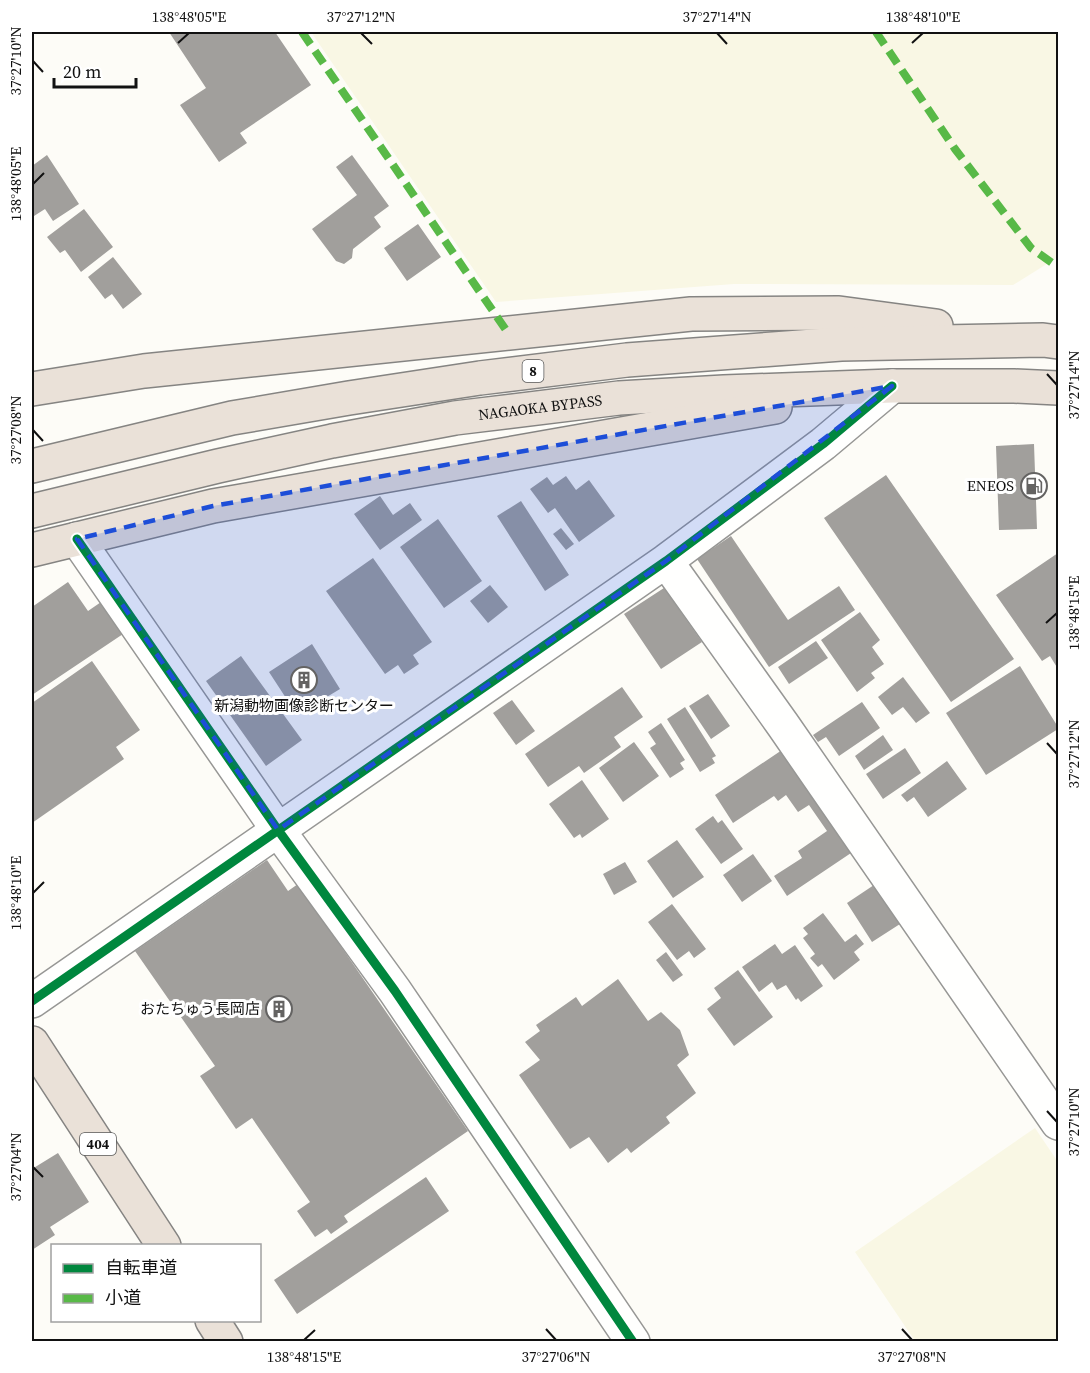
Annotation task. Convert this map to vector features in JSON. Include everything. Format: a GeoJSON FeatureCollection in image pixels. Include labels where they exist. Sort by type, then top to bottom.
{"type":"FeatureCollection","features":[{"type":"Feature","properties":{"kind":"highway"},"geometry":{"type":"LineString","coordinates":[[32,389],[144,371],[691,314],[839,313],[1051,341]]}},
{"type":"Feature","properties":{"kind":"highway","name":"8"},"geometry":{"type":"LineString","coordinates":[[32,466],[232,418],[491,376],[627,360],[829,345],[1051,341]]}},
{"type":"Feature","properties":{"kind":"highway"},"geometry":{"type":"LineString","coordinates":[[32,550],[213,506],[892,386]]}},
{"type":"Feature","properties":{"kind":"highway","name":"NAGAOKA BYPASS"},"geometry":{"type":"LineString","coordinates":[[32,511],[332,441],[455,418],[618,398],[892,386],[1059,388]]}},
{"type":"Feature","properties":{"kind":"highway","name":"404"},"geometry":{"type":"LineString","coordinates":[[32,1043],[163,1244]]}},
{"type":"Feature","properties":{"kind":"highway"},"geometry":{"type":"LineString","coordinates":[[213,1322],[226,1341]]}},
{"type":"Feature","properties":{"kind":"street"},"geometry":{"type":"LineString","coordinates":[[32,1001],[666,561],[823,444],[892,386]]}},
{"type":"Feature","properties":{"kind":"street"},"geometry":{"type":"LineString","coordinates":[[76,539],[278,830],[395,991],[633,1341]]}},
{"type":"Feature","properties":{"kind":"street"},"geometry":{"type":"LineString","coordinates":[[666,561],[790,734],[1059,1123]]}},
{"type":"Feature","properties":{"kind":"highlighted area"},"geometry":{"type":"Polygon","coordinates":[[[892,386],[666,561],[278,830],[77,539],[213,506],[892,386]]]}},
{"type":"Feature","properties":{"kind":"shaded area"},"geometry":{"type":"Polygon","coordinates":[[[311,32],[1058,32],[1058,257],[1013,285],[734,284],[496,302],[311,32]]]}},
{"type":"Feature","properties":{"kind":"shaded area"},"geometry":{"type":"Polygon","coordinates":[[[1035,1128],[1058,1162],[1058,1341],[915,1341],[855,1252],[1035,1128]]]}},
{"type":"Feature","properties":{"kind":"building"},"geometry":{"type":"Polygon","coordinates":[[[169,32],[275,32],[311,85],[240,133],[247,143],[219,162],[180,105],[206,88],[169,32]]]}},
{"type":"Feature","properties":{"kind":"building"},"geometry":{"type":"Polygon","coordinates":[[[47,155],[79,204],[53,221],[45,209],[34,216],[32,212],[32,166],[47,155]]]}},
{"type":"Feature","properties":{"kind":"building"},"geometry":{"type":"Polygon","coordinates":[[[352,155],[389,206],[374,217],[381,227],[353,249],[352,258],[344,264],[336,261],[312,229],[357,195],[336,167],[352,155]]]}},
{"type":"Feature","properties":{"kind":"building"},"geometry":{"type":"Polygon","coordinates":[[[84,209],[113,247],[81,272],[65,250],[60,253],[47,237],[84,209]]]}},
{"type":"Feature","properties":{"kind":"building"},"geometry":{"type":"Polygon","coordinates":[[[418,224],[441,257],[407,281],[384,248],[418,224]]]}},
{"type":"Feature","properties":{"kind":"building"},"geometry":{"type":"Polygon","coordinates":[[[113,257],[142,294],[123,309],[112,294],[105,299],[88,277],[113,257]]]}},
{"type":"Feature","properties":{"kind":"building"},"geometry":{"type":"Polygon","coordinates":[[[1034,444],[1037,529],[999,530],[996,446],[1034,444]]]}},
{"type":"Feature","properties":{"kind":"building"},"geometry":{"type":"Polygon","coordinates":[[[886,475],[1014,659],[951,702],[824,518],[886,475]]]}},
{"type":"Feature","properties":{"kind":"building"},"geometry":{"type":"Polygon","coordinates":[[[566,476],[576,490],[589,480],[615,516],[579,542],[555,508],[548,513],[530,489],[547,477],[553,485],[566,476]]]}},
{"type":"Feature","properties":{"kind":"building"},"geometry":{"type":"Polygon","coordinates":[[[380,496],[393,515],[410,503],[422,520],[380,550],[354,514],[380,496]]]}},
{"type":"Feature","properties":{"kind":"building"},"geometry":{"type":"Polygon","coordinates":[[[521,501],[569,575],[545,591],[497,516],[521,501]]]}},
{"type":"Feature","properties":{"kind":"building"},"geometry":{"type":"Polygon","coordinates":[[[438,519],[482,581],[444,608],[400,547],[438,519]]]}},
{"type":"Feature","properties":{"kind":"building"},"geometry":{"type":"Polygon","coordinates":[[[561,528],[574,544],[566,550],[553,534],[561,528]]]}},
{"type":"Feature","properties":{"kind":"building"},"geometry":{"type":"Polygon","coordinates":[[[731,536],[788,620],[839,586],[855,610],[769,667],[697,559],[731,536]]]}},
{"type":"Feature","properties":{"kind":"building"},"geometry":{"type":"Polygon","coordinates":[[[1058,553],[1058,669],[1050,656],[1042,661],[996,595],[1058,553]]]}},
{"type":"Feature","properties":{"kind":"building"},"geometry":{"type":"Polygon","coordinates":[[[373,558],[432,642],[413,655],[419,664],[404,674],[398,665],[385,674],[326,591],[373,558]]]}},
{"type":"Feature","properties":{"kind":"building"},"geometry":{"type":"Polygon","coordinates":[[[68,582],[88,611],[104,600],[126,632],[32,695],[32,607],[68,582]]]}},
{"type":"Feature","properties":{"kind":"building"},"geometry":{"type":"Polygon","coordinates":[[[490,585],[508,607],[488,623],[470,601],[490,585]]]}},
{"type":"Feature","properties":{"kind":"building"},"geometry":{"type":"Polygon","coordinates":[[[664,588],[702,642],[661,669],[624,614],[664,588]]]}},
{"type":"Feature","properties":{"kind":"building"},"geometry":{"type":"Polygon","coordinates":[[[860,612],[880,640],[872,647],[884,664],[871,673],[875,678],[857,692],[821,640],[860,612]]]}},
{"type":"Feature","properties":{"kind":"building"},"geometry":{"type":"Polygon","coordinates":[[[816,641],[828,658],[789,684],[778,667],[816,641]]]}},
{"type":"Feature","properties":{"kind":"building","name":"新潟動物画像診断センター"},"geometry":{"type":"Polygon","coordinates":[[[312,644],[340,689],[297,715],[269,672],[312,644]]]}},
{"type":"Feature","properties":{"kind":"building"},"geometry":{"type":"Polygon","coordinates":[[[241,656],[302,740],[266,766],[206,681],[241,656]]]}},
{"type":"Feature","properties":{"kind":"building"},"geometry":{"type":"Polygon","coordinates":[[[92,661],[140,730],[116,747],[124,759],[32,823],[32,703],[92,661]]]}},
{"type":"Feature","properties":{"kind":"building"},"geometry":{"type":"Polygon","coordinates":[[[1020,666],[1058,729],[986,775],[946,713],[1020,666]]]}},
{"type":"Feature","properties":{"kind":"building"},"geometry":{"type":"Polygon","coordinates":[[[903,677],[930,713],[916,723],[903,707],[892,715],[878,697],[903,677]]]}},
{"type":"Feature","properties":{"kind":"building"},"geometry":{"type":"Polygon","coordinates":[[[622,687],[643,717],[614,737],[621,747],[584,773],[579,766],[548,787],[525,754],[622,687]]]}},
{"type":"Feature","properties":{"kind":"building"},"geometry":{"type":"Polygon","coordinates":[[[708,694],[730,726],[711,739],[689,706],[708,694]]]}},
{"type":"Feature","properties":{"kind":"building"},"geometry":{"type":"Polygon","coordinates":[[[512,700],[535,731],[516,745],[493,713],[512,700]]]}},
{"type":"Feature","properties":{"kind":"building"},"geometry":{"type":"Polygon","coordinates":[[[862,702],[880,728],[839,756],[826,737],[818,742],[813,735],[862,702]]]}},
{"type":"Feature","properties":{"kind":"building"},"geometry":{"type":"Polygon","coordinates":[[[685,707],[716,756],[712,758],[715,763],[700,772],[667,719],[685,707]]]}},
{"type":"Feature","properties":{"kind":"building"},"geometry":{"type":"Polygon","coordinates":[[[661,723],[685,760],[680,763],[684,769],[670,778],[650,748],[656,744],[648,732],[661,723]]]}},
{"type":"Feature","properties":{"kind":"building"},"geometry":{"type":"Polygon","coordinates":[[[883,735],[893,750],[864,770],[855,756],[883,735]]]}},
{"type":"Feature","properties":{"kind":"building"},"geometry":{"type":"Polygon","coordinates":[[[634,742],[659,776],[623,802],[599,768],[634,742]]]}},
{"type":"Feature","properties":{"kind":"building"},"geometry":{"type":"Polygon","coordinates":[[[905,748],[921,773],[883,799],[866,774],[905,748]]]}},
{"type":"Feature","properties":{"kind":"building"},"geometry":{"type":"Polygon","coordinates":[[[782,750],[851,853],[787,896],[774,876],[802,858],[798,851],[827,831],[809,805],[798,812],[786,795],[778,801],[774,796],[733,823],[715,795],[782,750]]]}},
{"type":"Feature","properties":{"kind":"building"},"geometry":{"type":"Polygon","coordinates":[[[947,761],[967,789],[928,817],[914,797],[907,802],[901,795],[947,761]]]}},
{"type":"Feature","properties":{"kind":"building"},"geometry":{"type":"Polygon","coordinates":[[[582,780],[609,819],[582,838],[580,834],[574,838],[549,804],[582,780]]]}},
{"type":"Feature","properties":{"kind":"building"},"geometry":{"type":"Polygon","coordinates":[[[713,816],[718,823],[722,820],[743,849],[721,864],[695,829],[713,816]]]}},
{"type":"Feature","properties":{"kind":"building"},"geometry":{"type":"Polygon","coordinates":[[[677,840],[704,877],[673,898],[647,861],[677,840]]]}},
{"type":"Feature","properties":{"kind":"building"},"geometry":{"type":"Polygon","coordinates":[[[753,854],[772,881],[742,902],[723,875],[753,854]]]}},
{"type":"Feature","properties":{"kind":"building","name":"おたちゅう長岡店"},"geometry":{"type":"Polygon","coordinates":[[[267,860],[288,891],[298,884],[468,1131],[344,1216],[348,1222],[331,1234],[327,1229],[315,1237],[297,1211],[310,1202],[252,1118],[236,1129],[200,1076],[215,1066],[135,951],[267,860]]]}},
{"type":"Feature","properties":{"kind":"building"},"geometry":{"type":"Polygon","coordinates":[[[625,862],[637,882],[614,895],[603,874],[625,862]]]}},
{"type":"Feature","properties":{"kind":"building"},"geometry":{"type":"Polygon","coordinates":[[[874,885],[900,924],[872,942],[847,903],[874,885]]]}},
{"type":"Feature","properties":{"kind":"building"},"geometry":{"type":"Polygon","coordinates":[[[672,904],[706,949],[694,958],[689,951],[677,960],[648,922],[672,904]]]}},
{"type":"Feature","properties":{"kind":"building"},"geometry":{"type":"Polygon","coordinates":[[[823,913],[845,942],[856,934],[864,944],[854,952],[860,960],[834,980],[822,964],[818,967],[810,958],[815,954],[803,938],[808,934],[803,928],[823,913]]]}},
{"type":"Feature","properties":{"kind":"building"},"geometry":{"type":"Polygon","coordinates":[[[775,944],[782,954],[795,945],[823,986],[801,1002],[798,998],[796,1000],[786,985],[777,990],[772,982],[759,992],[742,967],[775,944]]]}},
{"type":"Feature","properties":{"kind":"building"},"geometry":{"type":"Polygon","coordinates":[[[666,952],[683,975],[673,982],[656,960],[666,952]]]}},
{"type":"Feature","properties":{"kind":"building"},"geometry":{"type":"Polygon","coordinates":[[[738,970],[773,1017],[734,1046],[707,1009],[721,998],[714,988],[738,970]]]}},
{"type":"Feature","properties":{"kind":"building"},"geometry":{"type":"Polygon","coordinates":[[[618,979],[648,1021],[661,1012],[680,1030],[689,1055],[677,1065],[696,1093],[666,1117],[670,1123],[631,1153],[627,1148],[608,1163],[589,1137],[570,1149],[519,1075],[540,1060],[525,1042],[540,1031],[536,1025],[576,997],[582,1006],[618,979]]]}},
{"type":"Feature","properties":{"kind":"building"},"geometry":{"type":"Polygon","coordinates":[[[58,1153],[89,1202],[50,1227],[55,1235],[32,1250],[32,1169],[58,1153]]]}},
{"type":"Feature","properties":{"kind":"building"},"geometry":{"type":"Polygon","coordinates":[[[426,1177],[449,1211],[297,1314],[274,1280],[426,1177]]]}},
{"type":"Feature","properties":{"kind":"marked path"},"geometry":{"type":"LineString","coordinates":[[302,32],[508,333]]}},
{"type":"Feature","properties":{"kind":"marked path"},"geometry":{"type":"LineString","coordinates":[[876,32],[955,149],[1031,248],[1058,267]]}},
{"type":"Feature","properties":{"kind":"cycle path"},"geometry":{"type":"LineString","coordinates":[[32,1001],[666,561],[823,444],[892,386]]}},
{"type":"Feature","properties":{"kind":"cycle path"},"geometry":{"type":"LineString","coordinates":[[77,539],[278,830],[395,991],[633,1342]]}},
{"type":"Feature","properties":{"kind":"place","name":"ENEOS"},"geometry":{"type":"Point","coordinates":[1034,486]}},
{"type":"Feature","properties":{"kind":"place","name":"新潟動物画像診断センター"},"geometry":{"type":"Point","coordinates":[304,680]}},
{"type":"Feature","properties":{"kind":"place","name":"おたちゅう長岡店"},"geometry":{"type":"Point","coordinates":[279,1009]}}]}
